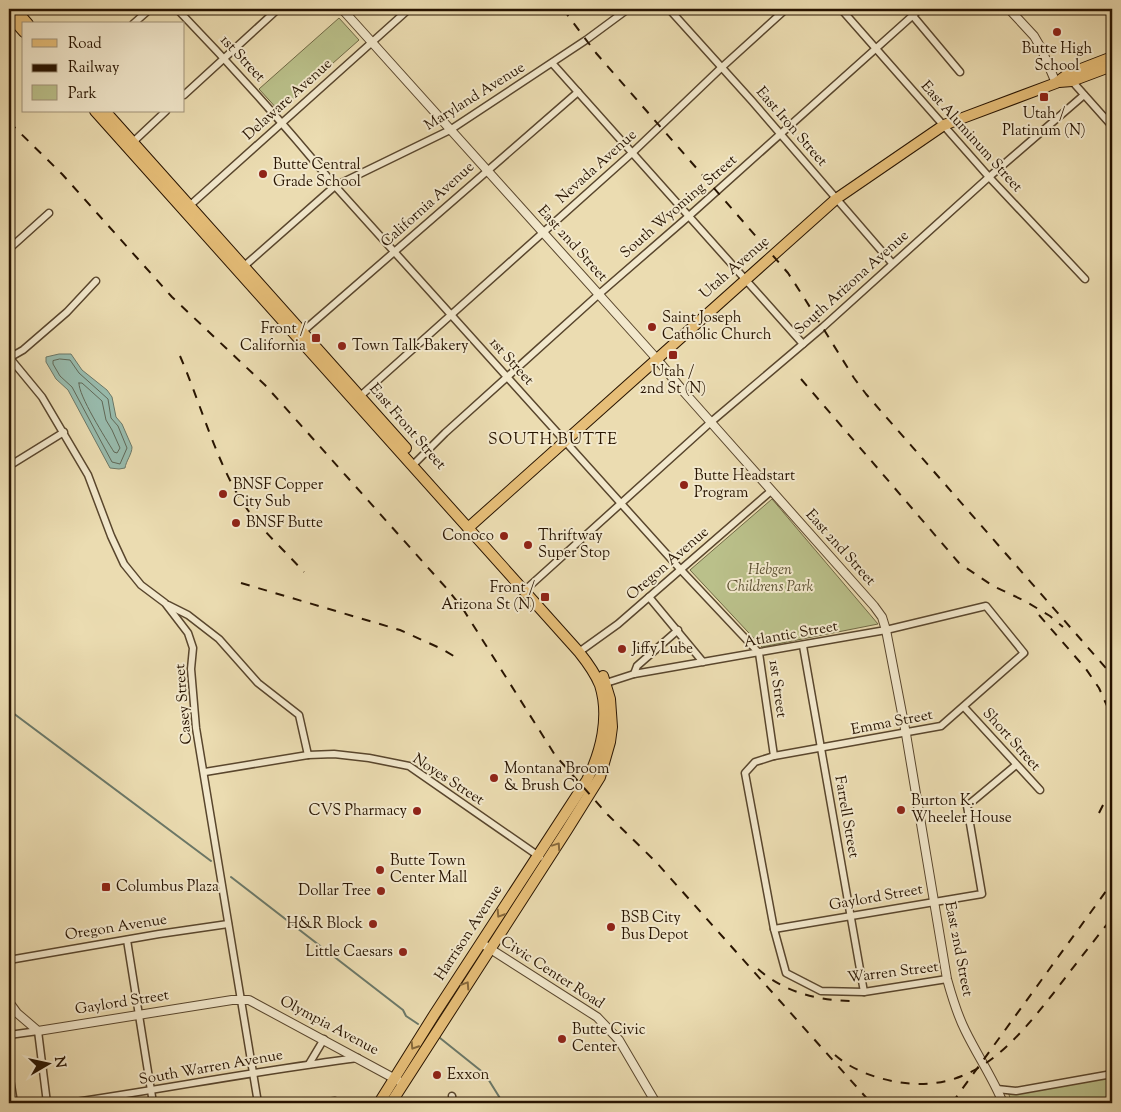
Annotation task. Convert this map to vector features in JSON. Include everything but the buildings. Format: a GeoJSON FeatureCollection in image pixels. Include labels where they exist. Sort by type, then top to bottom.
{"type":"FeatureCollection","features":[{"type":"Feature","properties":{"kind":"main road"},"geometry":{"type":"LineString","coordinates":[[12,14],[25,22]]}},
{"type":"Feature","properties":{"kind":"main road"},"geometry":{"type":"LineString","coordinates":[[12,14],[22,29]]}},
{"type":"Feature","properties":{"kind":"main road","name":"Utah Avenue"},"geometry":{"type":"LineString","coordinates":[[1069,78],[1112,57]]}},
{"type":"Feature","properties":{"kind":"main road","name":"Utah Avenue"},"geometry":{"type":"LineString","coordinates":[[470,526],[836,199],[944,126],[1056,82],[1112,66]]}},
{"type":"Feature","properties":{"kind":"main road","name":"East Front Street"},"geometry":{"type":"LineString","coordinates":[[96,112],[130,145],[600,670],[603,684],[604,726],[598,754],[587,780]]}},
{"type":"Feature","properties":{"kind":"main road","name":"East Front Street"},"geometry":{"type":"LineString","coordinates":[[106,112],[130,145]]}},
{"type":"Feature","properties":{"kind":"main road","name":"East Front Street"},"geometry":{"type":"LineString","coordinates":[[592,790],[600,777],[612,726],[610,699],[603,684]]}},
{"type":"Feature","properties":{"kind":"main road","name":"Harrison Avenue"},"geometry":{"type":"LineString","coordinates":[[390,1103],[485,946],[537,855],[587,780]]}},
{"type":"Feature","properties":{"kind":"main road","name":"Harrison Avenue"},"geometry":{"type":"LineString","coordinates":[[379,1103],[394,1077],[568,830],[592,790]]}},
{"type":"Feature","properties":{"kind":"main road"},"geometry":{"type":"LineString","coordinates":[[568,830],[564,824],[580,791]]}},
{"type":"Feature","properties":{"kind":"street"},"geometry":{"type":"LineString","coordinates":[[135,22],[150,9]]}},
{"type":"Feature","properties":{"kind":"street","name":"1st Street"},"geometry":{"type":"LineString","coordinates":[[177,9],[282,122],[335,186],[681,570],[759,653],[774,756]]}},
{"type":"Feature","properties":{"kind":"street"},"geometry":{"type":"LineString","coordinates":[[185,94],[278,9]]}},
{"type":"Feature","properties":{"kind":"street","name":"East 2nd Street"},"geometry":{"type":"LineString","coordinates":[[342,9],[656,358],[882,617],[906,734],[947,979],[964,1028],[998,1089],[1003,1103]]}},
{"type":"Feature","properties":{"kind":"street","name":"Delaware Avenue"},"geometry":{"type":"LineString","coordinates":[[186,208],[409,9]]}},
{"type":"Feature","properties":{"kind":"street","name":"Maryland Avenue"},"geometry":{"type":"LineString","coordinates":[[241,269],[335,186],[450,130],[552,63],[628,9]]}},
{"type":"Feature","properties":{"kind":"street","name":"East Iron Street"},"geometry":{"type":"LineString","coordinates":[[669,9],[892,263]]}},
{"type":"Feature","properties":{"kind":"street","name":"Nevada Avenue"},"geometry":{"type":"LineString","coordinates":[[357,399],[632,153],[786,9]]}},
{"type":"Feature","properties":{"kind":"street","name":"East Aluminum Street"},"geometry":{"type":"LineString","coordinates":[[841,9],[989,177],[1085,279]]}},
{"type":"Feature","properties":{"kind":"street","name":"South Wyoming Street"},"geometry":{"type":"LineString","coordinates":[[415,464],[445,434],[598,295],[920,9]]}},
{"type":"Feature","properties":{"kind":"street"},"geometry":{"type":"LineString","coordinates":[[1009,9],[1034,36],[1056,82]]}},
{"type":"Feature","properties":{"kind":"street"},"geometry":{"type":"LineString","coordinates":[[913,16],[960,72]]}},
{"type":"Feature","properties":{"kind":"street"},"geometry":{"type":"LineString","coordinates":[[552,63],[803,344]]}},
{"type":"Feature","properties":{"kind":"street"},"geometry":{"type":"LineString","coordinates":[[1069,78],[1112,126]]}},
{"type":"Feature","properties":{"kind":"street","name":"California Avenue"},"geometry":{"type":"LineString","coordinates":[[299,335],[578,92]]}},
{"type":"Feature","properties":{"kind":"street","name":"South Arizona Avenue"},"geometry":{"type":"LineString","coordinates":[[526,589],[712,422],[1084,95]]}},
{"type":"Feature","properties":{"kind":"street"},"geometry":{"type":"LineString","coordinates":[[130,145],[165,112]]}},
{"type":"Feature","properties":{"kind":"street"},"geometry":{"type":"LineString","coordinates":[[9,249],[49,213]]}},
{"type":"Feature","properties":{"kind":"street"},"geometry":{"type":"LineString","coordinates":[[9,357],[23,350],[67,312],[96,281]]}},
{"type":"Feature","properties":{"kind":"street","name":"Casey Street"},"geometry":{"type":"LineString","coordinates":[[9,357],[42,397],[88,475],[111,536],[124,564],[141,585],[165,603],[188,633],[193,648],[191,669],[196,728],[205,772],[258,1103]]}},
{"type":"Feature","properties":{"kind":"street"},"geometry":{"type":"LineString","coordinates":[[9,466],[64,432]]}},
{"type":"Feature","properties":{"kind":"street","name":"Oregon Avenue"},"geometry":{"type":"LineString","coordinates":[[581,650],[618,624],[772,491]]}},
{"type":"Feature","properties":{"kind":"street"},"geometry":{"type":"LineString","coordinates":[[649,597],[703,662]]}},
{"type":"Feature","properties":{"kind":"street"},"geometry":{"type":"LineString","coordinates":[[165,603],[188,615],[219,640],[258,683],[299,715],[308,755]]}},
{"type":"Feature","properties":{"kind":"street","name":"Atlantic Street"},"geometry":{"type":"LineString","coordinates":[[603,684],[634,674],[886,630],[986,606],[1024,653]]}},
{"type":"Feature","properties":{"kind":"street"},"geometry":{"type":"LineString","coordinates":[[634,674],[637,666],[678,630]]}},
{"type":"Feature","properties":{"kind":"street","name":"Farrell Street"},"geometry":{"type":"LineString","coordinates":[[802,646],[864,992]]}},
{"type":"Feature","properties":{"kind":"street","name":"Emma Street"},"geometry":{"type":"LineString","coordinates":[[774,929],[745,773],[755,762],[774,756],[906,734],[941,726],[1024,653]]}},
{"type":"Feature","properties":{"kind":"street","name":"Short Street"},"geometry":{"type":"LineString","coordinates":[[964,707],[1040,790]]}},
{"type":"Feature","properties":{"kind":"street","name":"Noyes Street"},"geometry":{"type":"LineString","coordinates":[[205,772],[308,755],[334,754],[409,766],[546,861]]}},
{"type":"Feature","properties":{"kind":"street","name":"Gaylord Street"},"geometry":{"type":"LineString","coordinates":[[774,929],[982,894],[967,806],[1016,765]]}},
{"type":"Feature","properties":{"kind":"street","name":"Oregon Avenue"},"geometry":{"type":"LineString","coordinates":[[9,960],[76,947],[228,924]]}},
{"type":"Feature","properties":{"kind":"street","name":"Warren Street"},"geometry":{"type":"LineString","coordinates":[[774,929],[786,974],[821,991],[864,992],[947,979]]}},
{"type":"Feature","properties":{"kind":"street"},"geometry":{"type":"LineString","coordinates":[[127,940],[153,1103]]}},
{"type":"Feature","properties":{"kind":"street","name":"Civic Center Road"},"geometry":{"type":"LineString","coordinates":[[485,946],[597,1017],[619,1040],[656,1103]]}},
{"type":"Feature","properties":{"kind":"street","name":"Gaylord Street"},"geometry":{"type":"LineString","coordinates":[[9,1036],[241,999]]}},
{"type":"Feature","properties":{"kind":"street","name":"Olympia Avenue"},"geometry":{"type":"LineString","coordinates":[[241,999],[253,1001],[403,1083]]}},
{"type":"Feature","properties":{"kind":"street"},"geometry":{"type":"LineString","coordinates":[[9,1002],[17,1013],[38,1031],[47,1103]]}},
{"type":"Feature","properties":{"kind":"street"},"geometry":{"type":"LineString","coordinates":[[309,1064],[324,1039]]}},
{"type":"Feature","properties":{"kind":"street","name":"South Warren Avenue"},"geometry":{"type":"LineString","coordinates":[[68,1103],[151,1091],[253,1072],[359,1058]]}},
{"type":"Feature","properties":{"kind":"street"},"geometry":{"type":"LineString","coordinates":[[9,1073],[14,1103]]}},
{"type":"Feature","properties":{"kind":"street"},"geometry":{"type":"LineString","coordinates":[[998,1089],[1016,1091],[1112,1074]]}},
{"type":"Feature","properties":{"kind":"street"},"geometry":{"type":"LineString","coordinates":[[321,1103],[335,1101]]}},
{"type":"Feature","properties":{"kind":"green space"},"geometry":{"type":"Polygon","coordinates":[[[339,18],[359,40],[279,111],[259,89],[339,18]]]}},
{"type":"Feature","properties":{"kind":"green space","name":"Hebgen Childrens Park"},"geometry":{"type":"Polygon","coordinates":[[[772,499],[878,624],[762,647],[690,570],[772,499]]]}},
{"type":"Feature","properties":{"kind":"green space"},"geometry":{"type":"Polygon","coordinates":[[[1112,1074],[1112,1103],[1012,1103],[1008,1092],[1112,1074]]]}},
{"type":"Feature","properties":{"kind":"water"},"geometry":{"type":"Polygon","coordinates":[[[71,354],[82,370],[107,390],[112,397],[116,417],[122,424],[132,447],[125,468],[110,468],[68,390],[56,379],[46,362],[46,357],[71,354]]]}},
{"type":"Feature","properties":{"kind":"waterway"},"geometry":{"type":"LineString","coordinates":[[9,710],[211,861]]}},
{"type":"Feature","properties":{"kind":"waterway"},"geometry":{"type":"LineString","coordinates":[[231,877],[403,1010],[406,1016],[418,1024]]}},
{"type":"Feature","properties":{"kind":"waterway"},"geometry":{"type":"LineString","coordinates":[[440,1038],[485,1074],[503,1103]]}},
{"type":"Feature","properties":{"kind":"railway"},"geometry":{"type":"LineString","coordinates":[[563,9],[596,53],[788,273],[866,394],[1112,675]]}},
{"type":"Feature","properties":{"kind":"railway"},"geometry":{"type":"LineString","coordinates":[[9,122],[62,174],[172,297],[265,385],[448,590],[463,609],[555,755],[608,815],[656,862],[871,1103]]}},
{"type":"Feature","properties":{"kind":"railway"},"geometry":{"type":"LineString","coordinates":[[180,356],[223,466],[241,500],[263,529],[304,572]]}},
{"type":"Feature","properties":{"kind":"railway"},"geometry":{"type":"LineString","coordinates":[[801,379],[959,563],[993,586],[1025,601],[1050,616],[1063,627]]}},
{"type":"Feature","properties":{"kind":"railway"},"geometry":{"type":"LineString","coordinates":[[241,583],[400,630],[457,658]]}},
{"type":"Feature","properties":{"kind":"railway"},"geometry":{"type":"LineString","coordinates":[[1039,615],[1086,669],[1099,688],[1112,717]]}},
{"type":"Feature","properties":{"kind":"railway"},"geometry":{"type":"LineString","coordinates":[[1099,813],[1112,782]]}},
{"type":"Feature","properties":{"kind":"railway"},"geometry":{"type":"LineString","coordinates":[[952,1103],[1112,883]]}},
{"type":"Feature","properties":{"kind":"railway"},"geometry":{"type":"LineString","coordinates":[[835,1055],[864,1073],[897,1082],[924,1084],[948,1081],[970,1073],[989,1061],[1024,1029],[1112,918]]}},
{"type":"Feature","properties":{"kind":"railway"},"geometry":{"type":"LineString","coordinates":[[758,969],[791,990],[816,997],[855,1001]]}},
{"type":"Feature","properties":{"kind":"place","name":"Butte High School"},"geometry":{"type":"Point","coordinates":[1057,32]}},
{"type":"Feature","properties":{"kind":"place","name":"Utah / Platinum (N)"},"geometry":{"type":"Point","coordinates":[1044,97]}},
{"type":"Feature","properties":{"kind":"place","name":"Butte Central Grade School"},"geometry":{"type":"Point","coordinates":[263,174]}},
{"type":"Feature","properties":{"kind":"place","name":"Saint Joseph Catholic Church"},"geometry":{"type":"Point","coordinates":[652,327]}},
{"type":"Feature","properties":{"kind":"place","name":"Front / California"},"geometry":{"type":"Point","coordinates":[316,338]}},
{"type":"Feature","properties":{"kind":"place","name":"Town Talk Bakery"},"geometry":{"type":"Point","coordinates":[342,346]}},
{"type":"Feature","properties":{"kind":"place","name":"Utah / 2nd St (N)"},"geometry":{"type":"Point","coordinates":[673,355]}},
{"type":"Feature","properties":{"kind":"place","name":"Butte Headstart Program"},"geometry":{"type":"Point","coordinates":[684,485]}},
{"type":"Feature","properties":{"kind":"place","name":"BNSF Copper City Sub"},"geometry":{"type":"Point","coordinates":[223,494]}},
{"type":"Feature","properties":{"kind":"place","name":"BNSF Butte"},"geometry":{"type":"Point","coordinates":[236,523]}},
{"type":"Feature","properties":{"kind":"place","name":"Conoco"},"geometry":{"type":"Point","coordinates":[504,536]}},
{"type":"Feature","properties":{"kind":"place","name":"Thriftway Super Stop"},"geometry":{"type":"Point","coordinates":[528,545]}},
{"type":"Feature","properties":{"kind":"place","name":"Front / Arizona St (N)"},"geometry":{"type":"Point","coordinates":[545,597]}},
{"type":"Feature","properties":{"kind":"place","name":"Jiffy Lube"},"geometry":{"type":"Point","coordinates":[622,649]}},
{"type":"Feature","properties":{"kind":"place","name":"Montana Broom & Brush Co"},"geometry":{"type":"Point","coordinates":[494,778]}},
{"type":"Feature","properties":{"kind":"place","name":"Burton K. Wheeler House"},"geometry":{"type":"Point","coordinates":[901,810]}},
{"type":"Feature","properties":{"kind":"place","name":"CVS Pharmacy"},"geometry":{"type":"Point","coordinates":[417,811]}},
{"type":"Feature","properties":{"kind":"place","name":"Butte Town Center Mall"},"geometry":{"type":"Point","coordinates":[380,870]}},
{"type":"Feature","properties":{"kind":"place","name":"Columbus Plaza"},"geometry":{"type":"Point","coordinates":[106,887]}},
{"type":"Feature","properties":{"kind":"place","name":"Dollar Tree"},"geometry":{"type":"Point","coordinates":[381,891]}},
{"type":"Feature","properties":{"kind":"place","name":"H&R Block"},"geometry":{"type":"Point","coordinates":[373,924]}},
{"type":"Feature","properties":{"kind":"place","name":"BSB City Bus Depot"},"geometry":{"type":"Point","coordinates":[611,927]}},
{"type":"Feature","properties":{"kind":"place","name":"Little Caesars"},"geometry":{"type":"Point","coordinates":[403,952]}},
{"type":"Feature","properties":{"kind":"place","name":"Butte Civic Center"},"geometry":{"type":"Point","coordinates":[562,1039]}},
{"type":"Feature","properties":{"kind":"place","name":"Exxon"},"geometry":{"type":"Point","coordinates":[437,1075]}},
{"type":"Feature","properties":{"kind":"district","name":"SOUTH BUTTE"},"geometry":{"type":"Point","coordinates":[553,440]}}]}
